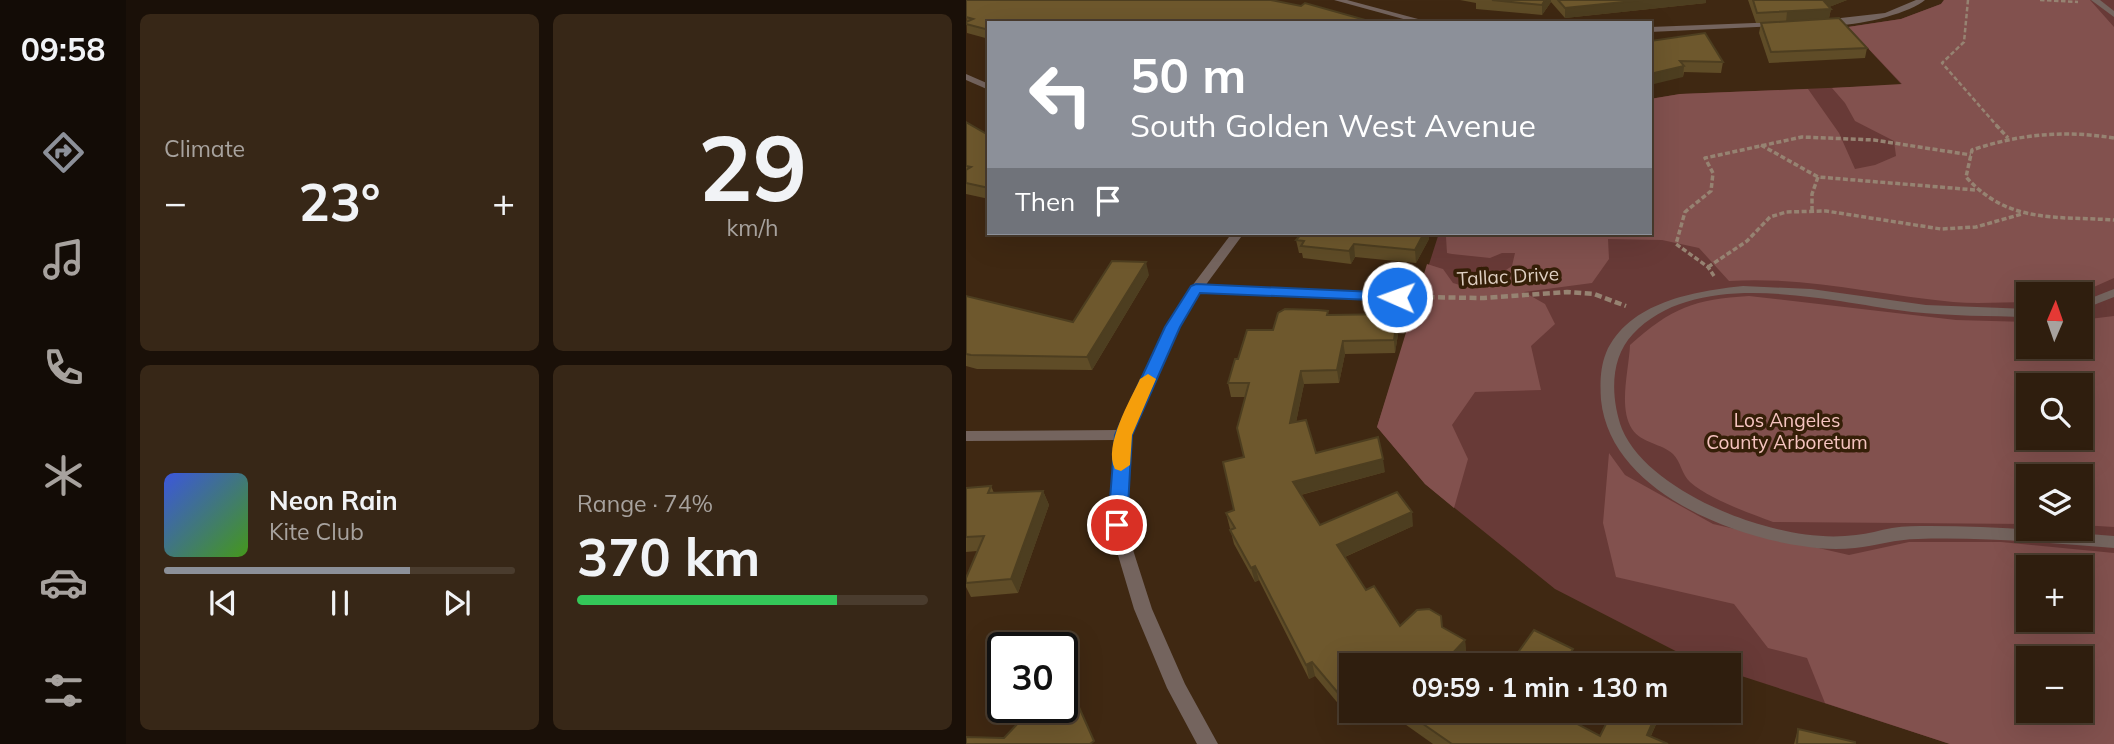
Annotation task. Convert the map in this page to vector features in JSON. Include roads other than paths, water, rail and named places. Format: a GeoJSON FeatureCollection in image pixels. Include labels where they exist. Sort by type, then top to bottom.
{"type":"FeatureCollection","features":[{"type":"Feature","properties":{"kind":"street"},"geometry":{"type":"LineString","coordinates":[[1338,0],[1421,21]]}},
{"type":"Feature","properties":{"kind":"street"},"geometry":{"type":"LineString","coordinates":[[1817,23],[1858,20],[1892,13],[1921,0]]}},
{"type":"Feature","properties":{"kind":"street"},"geometry":{"type":"LineString","coordinates":[[2098,2],[2114,15]]}},
{"type":"Feature","properties":{"kind":"street"},"geometry":{"type":"LineString","coordinates":[[1652,30],[1791,24]]}},
{"type":"Feature","properties":{"kind":"street"},"geometry":{"type":"LineString","coordinates":[[966,76],[987,86]]}},
{"type":"Feature","properties":{"kind":"street"},"geometry":{"type":"LineString","coordinates":[[1208,744],[1177,688],[1143,609],[1117,525],[1123,435],[1172,327],[1196,289],[1236,235]]}},
{"type":"Feature","properties":{"kind":"street"},"geometry":{"type":"LineString","coordinates":[[1196,289],[1397,297]]}},
{"type":"Feature","properties":{"kind":"street"},"geometry":{"type":"LineString","coordinates":[[2016,313],[1944,311],[1769,290],[1725,290],[1678,299],[1630,326],[1615,344],[1608,370],[1607,397],[1614,428],[1630,456],[1663,485],[1699,507],[1745,527],[1798,539],[1854,542],[1899,533],[1954,533],[2114,542]]}},
{"type":"Feature","properties":{"kind":"street"},"geometry":{"type":"LineString","coordinates":[[2093,301],[2114,293]]}},
{"type":"Feature","properties":{"kind":"street"},"geometry":{"type":"LineString","coordinates":[[966,436],[1123,435]]}},
{"type":"Feature","properties":{"kind":"park label","name":"Los Angeles County Arboretum"},"geometry":{"type":"Point","coordinates":[1787,431]}}]}
